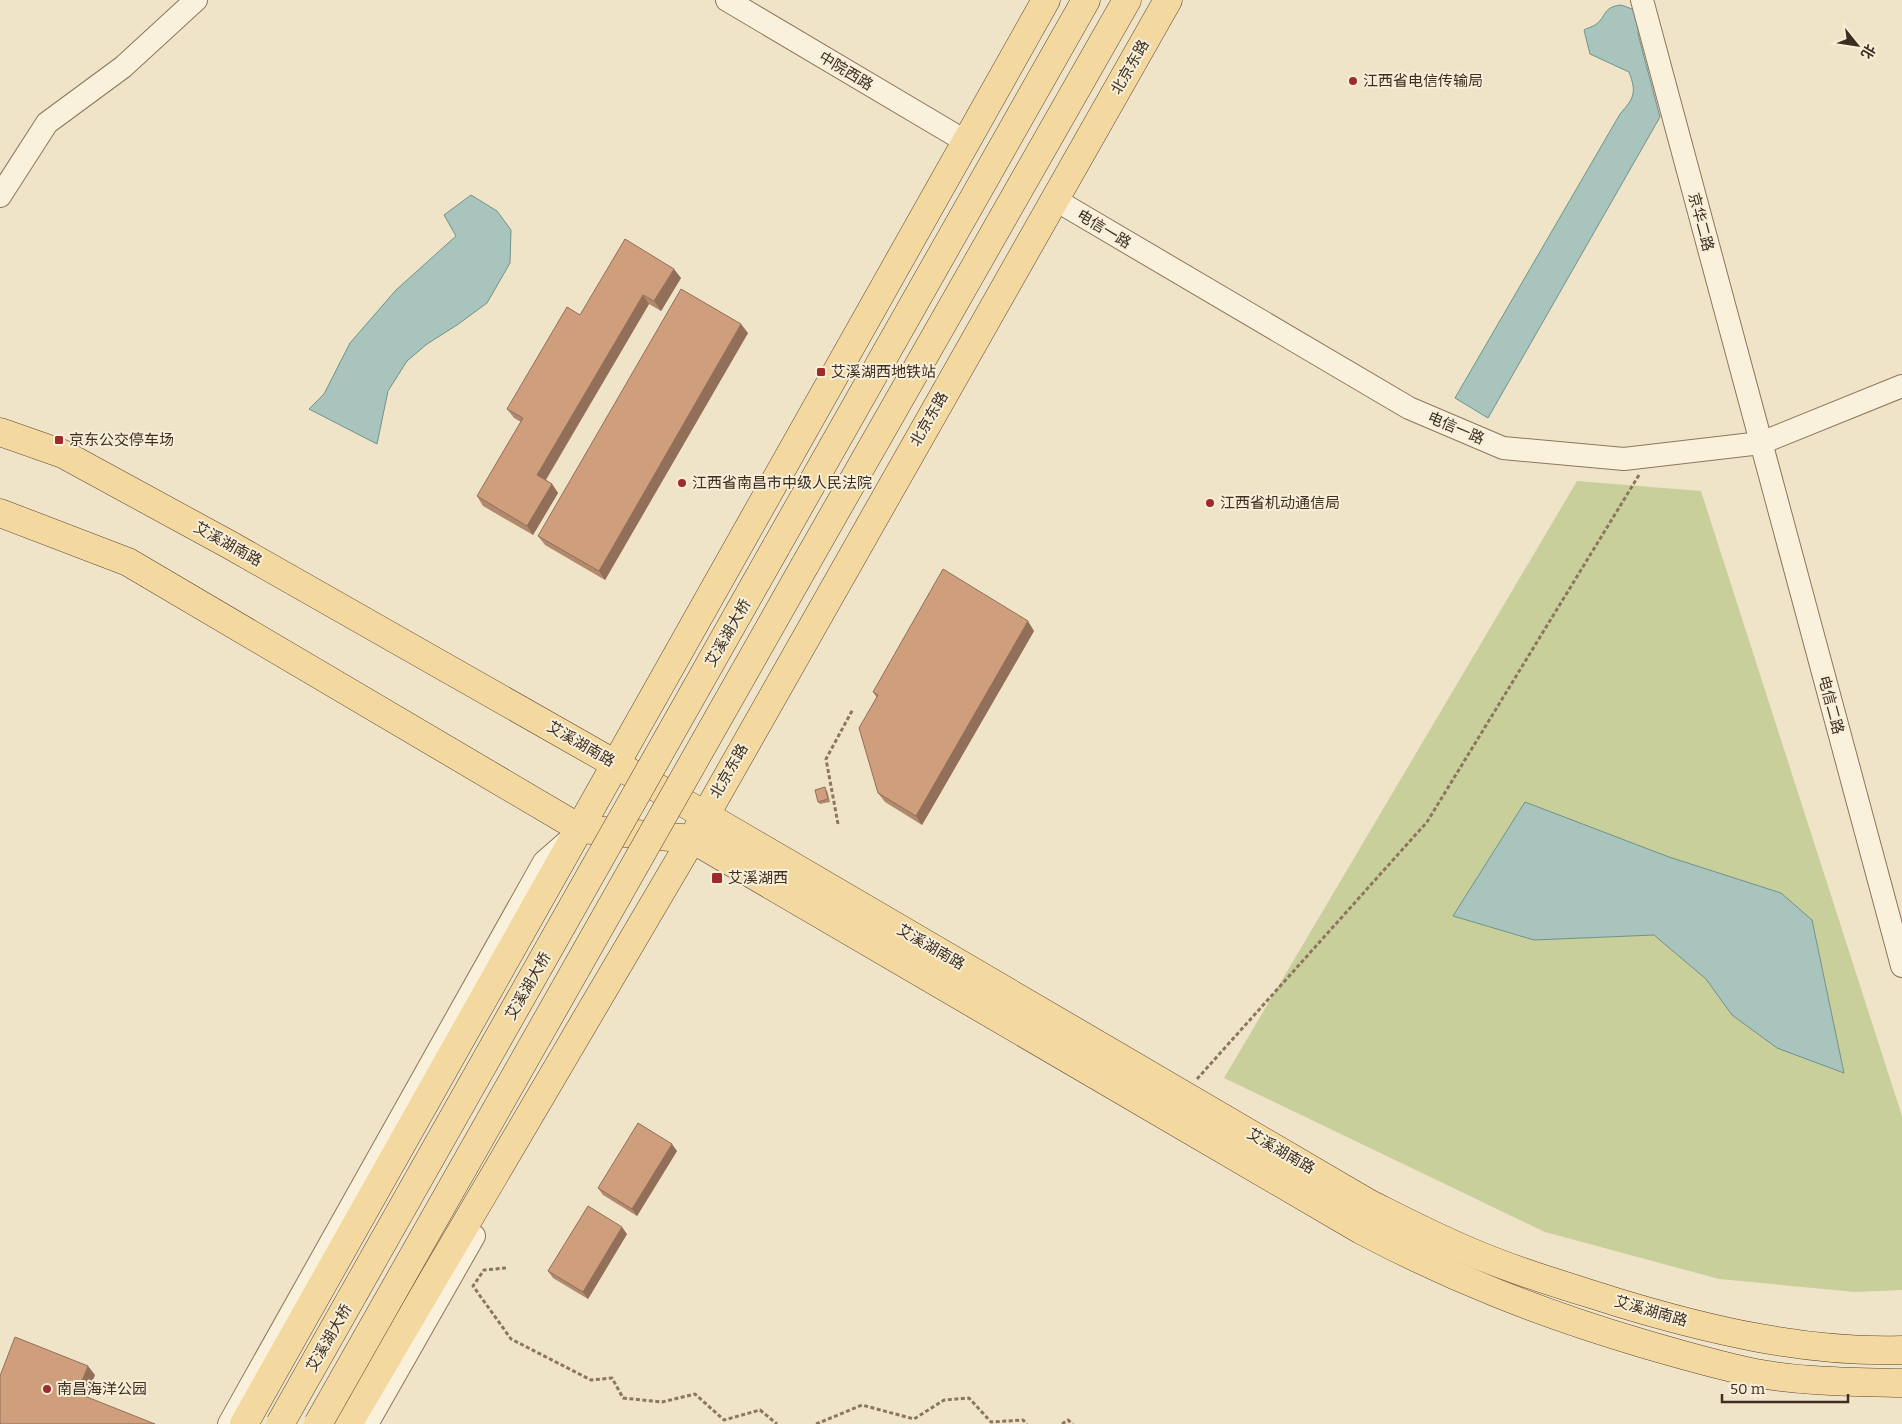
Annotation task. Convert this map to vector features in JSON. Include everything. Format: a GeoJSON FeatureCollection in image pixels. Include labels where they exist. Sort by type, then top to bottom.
{"type":"FeatureCollection","features":[{"type":"Feature","properties":{"kind":"main road"},"geometry":{"type":"LineString","coordinates":[[244,1424],[581,829],[965,141],[1046,0]]}},
{"type":"Feature","properties":{"kind":"main road","name":"艾溪湖大桥"},"geometry":{"type":"LineString","coordinates":[[280,1424],[1086,0]]}},
{"type":"Feature","properties":{"kind":"main road"},"geometry":{"type":"LineString","coordinates":[[318,1424],[1127,0]]}},
{"type":"Feature","properties":{"kind":"main road","name":"北京东路"},"geometry":{"type":"LineString","coordinates":[[348,1424],[414,1325],[1168,0]]}},
{"type":"Feature","properties":{"kind":"main road","name":"艾溪湖南路"},"geometry":{"type":"LineString","coordinates":[[0,432],[63,454],[230,544],[705,815],[1370,1204],[1467,1250],[1552,1282],[1655,1314],[1760,1338],[1860,1351],[1902,1350]]}},
{"type":"Feature","properties":{"kind":"main road","name":"艾溪湖南路"},"geometry":{"type":"LineString","coordinates":[[0,513],[128,562],[581,829],[692,839],[1361,1230],[1468,1283],[1537,1310],[1606,1333],[1689,1357],[1755,1373],[1826,1381],[1902,1383]]}},
{"type":"Feature","properties":{"kind":"street"},"geometry":{"type":"LineString","coordinates":[[0,196],[47,123],[123,67],[196,0]]}},
{"type":"Feature","properties":{"kind":"street","name":"中院西路"},"geometry":{"type":"LineString","coordinates":[[727,0],[965,141]]}},
{"type":"Feature","properties":{"kind":"street","name":"京华二路"},"geometry":{"type":"LineString","coordinates":[[1642,0],[1761,444]]}},
{"type":"Feature","properties":{"kind":"street","name":"电信一路"},"geometry":{"type":"LineString","coordinates":[[1054,199],[1409,408],[1503,448],[1624,459],[1761,444],[1902,386]]}},
{"type":"Feature","properties":{"kind":"street","name":"电信二路"},"geometry":{"type":"LineString","coordinates":[[1761,444],[1902,966]]}},
{"type":"Feature","properties":{"kind":"street"},"geometry":{"type":"LineString","coordinates":[[228,1424],[544,862],[581,829]]}},
{"type":"Feature","properties":{"kind":"street"},"geometry":{"type":"LineString","coordinates":[[367,1424],[414,1325]]}},
{"type":"Feature","properties":{"kind":"path"},"geometry":{"type":"LineString","coordinates":[[1184,1095],[1427,822],[1651,456]]}},
{"type":"Feature","properties":{"kind":"path"},"geometry":{"type":"LineString","coordinates":[[838,824],[826,759],[853,708]]}},
{"type":"Feature","properties":{"kind":"path"},"geometry":{"type":"LineString","coordinates":[[506,1268],[484,1270],[473,1286],[510,1339],[591,1380],[612,1378],[623,1398],[662,1402],[695,1394],[724,1420],[760,1410],[777,1424]]}},
{"type":"Feature","properties":{"kind":"path"},"geometry":{"type":"LineString","coordinates":[[816,1424],[862,1405],[914,1419],[944,1400],[969,1398],[991,1422],[1023,1420],[1027,1424]]}},
{"type":"Feature","properties":{"kind":"path"},"geometry":{"type":"LineString","coordinates":[[1062,1424],[1068,1420],[1073,1424]]}},
{"type":"Feature","properties":{"kind":"green space"},"geometry":{"type":"Polygon","coordinates":[[[1577,481],[1701,491],[1902,1116],[1902,1290],[1855,1292],[1719,1279],[1545,1232],[1224,1078],[1577,481]]]}},
{"type":"Feature","properties":{"kind":"water"},"geometry":{"type":"Polygon","coordinates":[[[1621,5],[1635,10],[1639,21],[1638,34],[1660,117],[1488,418],[1455,398],[1620,114],[1633,95],[1633,85],[1629,72],[1590,54],[1584,30],[1599,22],[1608,10],[1621,5]]]}},
{"type":"Feature","properties":{"kind":"water"},"geometry":{"type":"Polygon","coordinates":[[[471,195],[497,211],[511,230],[510,263],[487,303],[427,344],[407,361],[388,391],[377,444],[309,409],[324,394],[350,343],[396,290],[456,236],[444,215],[471,195]]]}},
{"type":"Feature","properties":{"kind":"water"},"geometry":{"type":"Polygon","coordinates":[[[1525,802],[1669,857],[1781,893],[1812,920],[1844,1073],[1777,1048],[1732,1015],[1706,979],[1654,935],[1534,940],[1453,916],[1525,802]]]}},
{"type":"Feature","properties":{"kind":"building"},"geometry":{"type":"Polygon","coordinates":[[[625,239],[674,269],[654,301],[643,295],[537,475],[552,484],[527,526],[477,496],[523,418],[507,409],[567,307],[580,315],[625,239]]]}},
{"type":"Feature","properties":{"kind":"building"},"geometry":{"type":"Polygon","coordinates":[[[681,289],[741,324],[599,571],[538,536],[681,289]]]}},
{"type":"Feature","properties":{"kind":"building"},"geometry":{"type":"Polygon","coordinates":[[[943,569],[1028,621],[916,816],[878,793],[859,728],[878,695],[873,692],[943,569]]]}},
{"type":"Feature","properties":{"kind":"building"},"geometry":{"type":"Polygon","coordinates":[[[825,787],[828,799],[818,802],[815,790],[825,787]]]}},
{"type":"Feature","properties":{"kind":"building"},"geometry":{"type":"Polygon","coordinates":[[[638,1123],[672,1144],[632,1209],[598,1188],[638,1123]]]}},
{"type":"Feature","properties":{"kind":"building"},"geometry":{"type":"Polygon","coordinates":[[[588,1206],[622,1227],[583,1292],[548,1271],[588,1206]]]}},
{"type":"Feature","properties":{"kind":"building","name":"南昌海洋公园"},"geometry":{"type":"Polygon","coordinates":[[[15,1337],[88,1366],[77,1393],[155,1424],[0,1424],[0,1376],[15,1337]]]}},
{"type":"Feature","properties":{"kind":"place","name":"江西省电信传输局"},"geometry":{"type":"Point","coordinates":[1353,81]}},
{"type":"Feature","properties":{"kind":"place","name":"艾溪湖西地铁站"},"geometry":{"type":"Point","coordinates":[821,372]}},
{"type":"Feature","properties":{"kind":"place","name":"京东公交停车场"},"geometry":{"type":"Point","coordinates":[59,440]}},
{"type":"Feature","properties":{"kind":"place","name":"江西省南昌市中级人民法院"},"geometry":{"type":"Point","coordinates":[682,483]}},
{"type":"Feature","properties":{"kind":"place","name":"江西省机动通信局"},"geometry":{"type":"Point","coordinates":[1210,503]}},
{"type":"Feature","properties":{"kind":"place","name":"艾溪湖西"},"geometry":{"type":"Point","coordinates":[717,878]}},
{"type":"Feature","properties":{"kind":"place","name":"南昌海洋公园"},"geometry":{"type":"Point","coordinates":[47,1389]}}]}
